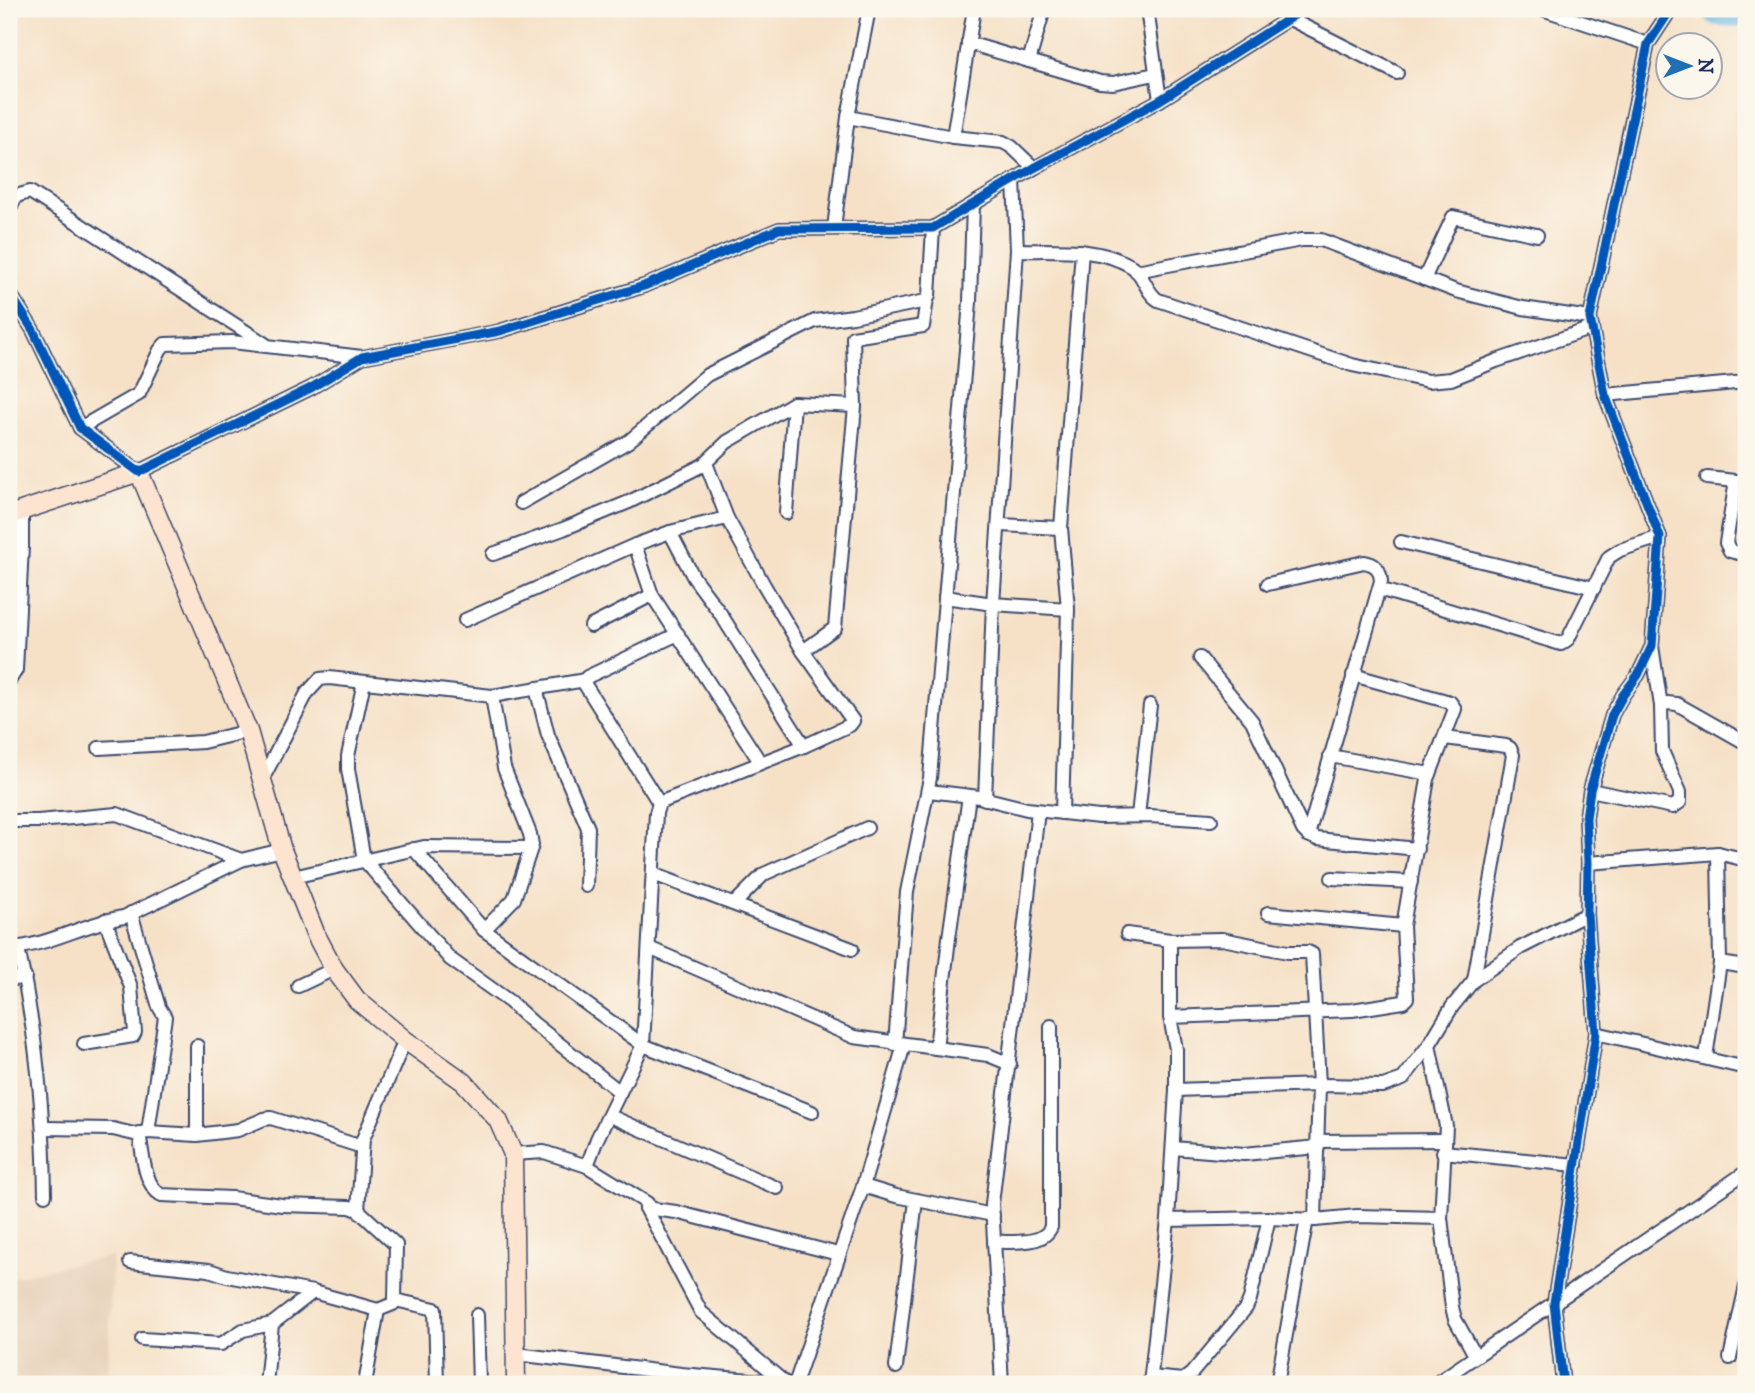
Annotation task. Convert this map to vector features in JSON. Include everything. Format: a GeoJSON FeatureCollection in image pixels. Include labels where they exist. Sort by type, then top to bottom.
{"type":"FeatureCollection","features":[{"type":"Feature","properties":{"kind":"main road"},"geometry":{"type":"LineString","coordinates":[[16,513],[139,472],[248,731],[282,850],[316,935],[334,969],[357,1000],[405,1040],[464,1082],[498,1120],[513,1154],[516,1384]]}},
{"type":"Feature","properties":{"kind":"street"},"geometry":{"type":"LineString","coordinates":[[834,228],[848,117],[869,9]]}},
{"type":"Feature","properties":{"kind":"street"},"geometry":{"type":"LineString","coordinates":[[953,137],[974,9]]}},
{"type":"Feature","properties":{"kind":"street"},"geometry":{"type":"LineString","coordinates":[[1029,61],[1044,9]]}},
{"type":"Feature","properties":{"kind":"street"},"geometry":{"type":"LineString","coordinates":[[1147,9],[1160,100]]}},
{"type":"Feature","properties":{"kind":"street"},"geometry":{"type":"LineString","coordinates":[[80,428],[139,394],[165,344],[232,342],[362,357],[513,327],[644,286],[779,229],[933,228],[1034,168],[1160,100],[1304,9]]}},
{"type":"Feature","properties":{"kind":"street"},"geometry":{"type":"LineString","coordinates":[[1542,9],[1648,44]]}},
{"type":"Feature","properties":{"kind":"street"},"geometry":{"type":"LineString","coordinates":[[1590,790],[1673,807],[1680,802],[1680,792],[1662,751],[1661,706],[1651,646],[1660,537],[1605,395],[1591,323],[1648,44],[1670,11]]}},
{"type":"Feature","properties":{"kind":"street"},"geometry":{"type":"LineString","coordinates":[[1288,18],[1397,73]]}},
{"type":"Feature","properties":{"kind":"street"},"geometry":{"type":"LineString","coordinates":[[968,43],[1107,83],[1155,74]]}},
{"type":"Feature","properties":{"kind":"street"},"geometry":{"type":"LineString","coordinates":[[848,117],[953,137],[1008,144],[1034,168]]}},
{"type":"Feature","properties":{"kind":"street"},"geometry":{"type":"LineString","coordinates":[[985,799],[993,604],[1017,250],[1013,180]]}},
{"type":"Feature","properties":{"kind":"street"},"geometry":{"type":"LineString","coordinates":[[9,211],[16,195],[30,192],[270,346]]}},
{"type":"Feature","properties":{"kind":"street"},"geometry":{"type":"LineString","coordinates":[[789,1384],[863,1186],[900,1044],[907,892],[929,790],[971,302],[973,204]]}},
{"type":"Feature","properties":{"kind":"street"},"geometry":{"type":"LineString","coordinates":[[1424,279],[1453,217],[1537,235]]}},
{"type":"Feature","properties":{"kind":"street"},"geometry":{"type":"LineString","coordinates":[[803,651],[835,628],[855,406],[853,337],[923,326],[928,299],[933,228]]}},
{"type":"Feature","properties":{"kind":"street"},"geometry":{"type":"LineString","coordinates":[[1136,271],[1311,240],[1331,243],[1456,291],[1591,323]]}},
{"type":"Feature","properties":{"kind":"street"},"geometry":{"type":"LineString","coordinates":[[1017,250],[1082,251],[1100,254],[1132,266],[1150,294],[1158,300],[1352,365],[1427,381],[1451,379],[1591,323]]}},
{"type":"Feature","properties":{"kind":"street"},"geometry":{"type":"LineString","coordinates":[[1062,813],[1068,609],[1061,528],[1082,251]]}},
{"type":"Feature","properties":{"kind":"street"},"geometry":{"type":"LineString","coordinates":[[9,292],[33,330],[80,428],[139,472],[311,388],[362,357]]}},
{"type":"Feature","properties":{"kind":"street"},"geometry":{"type":"LineString","coordinates":[[521,503],[629,442],[707,376],[803,327],[815,321],[853,316],[928,299]]}},
{"type":"Feature","properties":{"kind":"street"},"geometry":{"type":"LineString","coordinates":[[1605,395],[1746,382]]}},
{"type":"Feature","properties":{"kind":"street"},"geometry":{"type":"LineString","coordinates":[[493,554],[629,502],[706,463],[727,442],[794,403],[855,406]]}},
{"type":"Feature","properties":{"kind":"street"},"geometry":{"type":"LineString","coordinates":[[786,513],[794,403]]}},
{"type":"Feature","properties":{"kind":"street"},"geometry":{"type":"LineString","coordinates":[[659,803],[804,746],[850,725],[853,721],[803,651],[727,518],[706,463]]}},
{"type":"Feature","properties":{"kind":"street"},"geometry":{"type":"LineString","coordinates":[[1707,478],[1741,482],[1726,543],[1730,551],[1746,555]]}},
{"type":"Feature","properties":{"kind":"street"},"geometry":{"type":"LineString","coordinates":[[9,681],[16,670],[22,546],[16,513]]}},
{"type":"Feature","properties":{"kind":"street"},"geometry":{"type":"LineString","coordinates":[[465,620],[635,545],[670,532],[727,518]]}},
{"type":"Feature","properties":{"kind":"street"},"geometry":{"type":"LineString","coordinates":[[1000,525],[1061,528]]}},
{"type":"Feature","properties":{"kind":"street"},"geometry":{"type":"LineString","coordinates":[[670,532],[694,578],[720,613],[804,746]]}},
{"type":"Feature","properties":{"kind":"street"},"geometry":{"type":"LineString","coordinates":[[1379,589],[1561,644],[1568,639],[1609,558],[1614,553],[1660,537]]}},
{"type":"Feature","properties":{"kind":"street"},"geometry":{"type":"LineString","coordinates":[[1401,542],[1594,588]]}},
{"type":"Feature","properties":{"kind":"street"},"geometry":{"type":"LineString","coordinates":[[635,545],[652,595],[760,762]]}},
{"type":"Feature","properties":{"kind":"street"},"geometry":{"type":"LineString","coordinates":[[9,551],[22,546]]}},
{"type":"Feature","properties":{"kind":"street"},"geometry":{"type":"LineString","coordinates":[[1268,584],[1364,562],[1376,566],[1380,572],[1379,589],[1308,835]]}},
{"type":"Feature","properties":{"kind":"street"},"geometry":{"type":"LineString","coordinates":[[592,626],[652,595]]}},
{"type":"Feature","properties":{"kind":"street"},"geometry":{"type":"LineString","coordinates":[[945,597],[993,604],[1068,609]]}},
{"type":"Feature","properties":{"kind":"street"},"geometry":{"type":"LineString","coordinates":[[262,780],[313,684],[320,679],[492,696],[584,680],[678,634]]}},
{"type":"Feature","properties":{"kind":"street"},"geometry":{"type":"LineString","coordinates":[[1563,1384],[1554,1303],[1597,1033],[1587,914],[1586,818],[1590,790],[1612,715],[1638,674],[1651,646]]}},
{"type":"Feature","properties":{"kind":"street"},"geometry":{"type":"LineString","coordinates":[[1200,658],[1252,720],[1308,835],[1317,839],[1417,849]]}},
{"type":"Feature","properties":{"kind":"street"},"geometry":{"type":"LineString","coordinates":[[1170,1017],[1352,1010],[1405,1000],[1408,994],[1403,926],[1430,774],[1455,713],[1454,705],[1353,675]]}},
{"type":"Feature","properties":{"kind":"street"},"geometry":{"type":"LineString","coordinates":[[584,680],[585,686],[659,803],[656,813],[643,1045],[597,1139],[587,1166]]}},
{"type":"Feature","properties":{"kind":"street"},"geometry":{"type":"LineString","coordinates":[[364,682],[348,756],[364,860],[450,959],[510,1002],[620,1092]]}},
{"type":"Feature","properties":{"kind":"street"},"geometry":{"type":"LineString","coordinates":[[536,688],[548,735],[588,828],[586,886]]}},
{"type":"Feature","properties":{"kind":"street"},"geometry":{"type":"LineString","coordinates":[[484,930],[512,903],[531,848],[530,834],[501,758],[492,696]]}},
{"type":"Feature","properties":{"kind":"street"},"geometry":{"type":"LineString","coordinates":[[1661,706],[1667,703],[1677,704],[1746,743]]}},
{"type":"Feature","properties":{"kind":"street"},"geometry":{"type":"LineString","coordinates":[[1138,816],[1150,705]]}},
{"type":"Feature","properties":{"kind":"street"},"geometry":{"type":"LineString","coordinates":[[99,748],[203,742],[248,731]]}},
{"type":"Feature","properties":{"kind":"street"},"geometry":{"type":"LineString","coordinates":[[1445,738],[1506,746],[1513,755],[1474,980]]}},
{"type":"Feature","properties":{"kind":"street"},"geometry":{"type":"LineString","coordinates":[[1330,756],[1430,774]]}},
{"type":"Feature","properties":{"kind":"street"},"geometry":{"type":"LineString","coordinates":[[929,790],[1038,810],[1099,817],[1211,820]]}},
{"type":"Feature","properties":{"kind":"street"},"geometry":{"type":"LineString","coordinates":[[936,1048],[948,938],[969,796]]}},
{"type":"Feature","properties":{"kind":"street"},"geometry":{"type":"LineString","coordinates":[[1002,1384],[992,1204],[1038,810]]}},
{"type":"Feature","properties":{"kind":"street"},"geometry":{"type":"LineString","coordinates":[[9,821],[117,814],[241,860]]}},
{"type":"Feature","properties":{"kind":"street"},"geometry":{"type":"LineString","coordinates":[[734,904],[764,874],[867,828]]}},
{"type":"Feature","properties":{"kind":"street"},"geometry":{"type":"LineString","coordinates":[[293,877],[429,846],[531,848]]}},
{"type":"Feature","properties":{"kind":"street"},"geometry":{"type":"LineString","coordinates":[[414,849],[484,930],[643,1045],[812,1112]]}},
{"type":"Feature","properties":{"kind":"street"},"geometry":{"type":"LineString","coordinates":[[45,1195],[44,1128],[39,1069],[20,947],[105,920],[124,917],[241,860],[282,850]]}},
{"type":"Feature","properties":{"kind":"street"},"geometry":{"type":"LineString","coordinates":[[1588,863],[1718,853],[1746,860]]}},
{"type":"Feature","properties":{"kind":"street"},"geometry":{"type":"LineString","coordinates":[[1706,1057],[1720,963],[1718,853]]}},
{"type":"Feature","properties":{"kind":"street"},"geometry":{"type":"LineString","coordinates":[[653,874],[852,948]]}},
{"type":"Feature","properties":{"kind":"street"},"geometry":{"type":"LineString","coordinates":[[1332,878],[1412,882]]}},
{"type":"Feature","properties":{"kind":"street"},"geometry":{"type":"LineString","coordinates":[[130,1262],[209,1270],[227,1276],[313,1292],[378,1310],[393,1304],[395,1300],[396,1244],[358,1210],[350,1207],[282,1205],[232,1198],[157,1193],[149,1179],[140,1133],[165,1017],[159,1007],[131,913]]}},
{"type":"Feature","properties":{"kind":"street"},"geometry":{"type":"LineString","coordinates":[[1268,913],[1403,926]]}},
{"type":"Feature","properties":{"kind":"street"},"geometry":{"type":"LineString","coordinates":[[1176,1090],[1319,1084],[1383,1086],[1403,1079],[1429,1045],[1452,1007],[1474,980],[1520,948],[1587,914]]}},
{"type":"Feature","properties":{"kind":"street"},"geometry":{"type":"LineString","coordinates":[[84,1044],[133,1036],[135,1032],[131,987],[105,920]]}},
{"type":"Feature","properties":{"kind":"street"},"geometry":{"type":"LineString","coordinates":[[1127,934],[1170,940],[1222,939],[1288,952],[1310,953],[1314,957],[1319,1084],[1318,1144],[1311,1220],[1277,1384]]}},
{"type":"Feature","properties":{"kind":"street"},"geometry":{"type":"LineString","coordinates":[[1170,940],[1170,1017],[1176,1049],[1176,1090],[1168,1220],[1150,1380],[1183,1380],[1246,1308],[1269,1219]]}},
{"type":"Feature","properties":{"kind":"street"},"geometry":{"type":"LineString","coordinates":[[649,947],[854,1037],[988,1055],[1010,1063]]}},
{"type":"Feature","properties":{"kind":"street"},"geometry":{"type":"LineString","coordinates":[[1720,963],[1746,967]]}},
{"type":"Feature","properties":{"kind":"street"},"geometry":{"type":"LineString","coordinates":[[298,986],[334,969]]}},
{"type":"Feature","properties":{"kind":"street"},"geometry":{"type":"LineString","coordinates":[[9,980],[24,977]]}},
{"type":"Feature","properties":{"kind":"street"},"geometry":{"type":"LineString","coordinates":[[994,1242],[1041,1238],[1048,1234],[1051,1227],[1051,1026]]}},
{"type":"Feature","properties":{"kind":"street"},"geometry":{"type":"LineString","coordinates":[[1597,1033],[1746,1068]]}},
{"type":"Feature","properties":{"kind":"street"},"geometry":{"type":"LineString","coordinates":[[358,1210],[363,1139],[405,1040]]}},
{"type":"Feature","properties":{"kind":"street"},"geometry":{"type":"LineString","coordinates":[[1429,1045],[1445,1123],[1441,1218],[1452,1307],[1455,1319],[1475,1355]]}},
{"type":"Feature","properties":{"kind":"street"},"geometry":{"type":"LineString","coordinates":[[197,1046],[197,1135]]}},
{"type":"Feature","properties":{"kind":"street"},"geometry":{"type":"LineString","coordinates":[[610,1116],[777,1188]]}},
{"type":"Feature","properties":{"kind":"street"},"geometry":{"type":"LineString","coordinates":[[44,1128],[113,1129],[197,1135],[238,1130],[271,1118],[362,1147]]}},
{"type":"Feature","properties":{"kind":"street"},"geometry":{"type":"LineString","coordinates":[[1173,1149],[1244,1153],[1318,1144],[1444,1146],[1576,1165]]}},
{"type":"Feature","properties":{"kind":"street"},"geometry":{"type":"LineString","coordinates":[[513,1154],[544,1152],[587,1166],[646,1203],[646,1208],[701,1312],[789,1384]]}},
{"type":"Feature","properties":{"kind":"street"},"geometry":{"type":"LineString","coordinates":[[1435,1384],[1746,1172]]}},
{"type":"Feature","properties":{"kind":"street"},"geometry":{"type":"LineString","coordinates":[[863,1186],[916,1200],[993,1215]]}},
{"type":"Feature","properties":{"kind":"street"},"geometry":{"type":"LineString","coordinates":[[896,1367],[916,1200]]}},
{"type":"Feature","properties":{"kind":"street"},"geometry":{"type":"LineString","coordinates":[[646,1208],[676,1212],[838,1254]]}},
{"type":"Feature","properties":{"kind":"street"},"geometry":{"type":"LineString","coordinates":[[1168,1220],[1311,1220],[1357,1216],[1441,1218]]}},
{"type":"Feature","properties":{"kind":"street"},"geometry":{"type":"LineString","coordinates":[[1730,1358],[1746,1286]]}},
{"type":"Feature","properties":{"kind":"street"},"geometry":{"type":"LineString","coordinates":[[142,1339],[221,1344],[243,1330],[272,1324],[313,1292]]}},
{"type":"Feature","properties":{"kind":"street"},"geometry":{"type":"LineString","coordinates":[[395,1300],[435,1309],[437,1384]]}},
{"type":"Feature","properties":{"kind":"street"},"geometry":{"type":"LineString","coordinates":[[365,1384],[378,1310]]}},
{"type":"Feature","properties":{"kind":"street"},"geometry":{"type":"LineString","coordinates":[[477,1315],[479,1384]]}},
{"type":"Feature","properties":{"kind":"street"},"geometry":{"type":"LineString","coordinates":[[266,1384],[272,1324]]}},
{"type":"Feature","properties":{"kind":"street"},"geometry":{"type":"LineString","coordinates":[[516,1354],[682,1379],[789,1384]]}},
{"type":"Feature","properties":{"kind":"shaded area"},"geometry":{"type":"Polygon","coordinates":[[[112,1256],[108,1384],[9,1384],[9,1278],[112,1256]]]}},
{"type":"Feature","properties":{"kind":"waterway"},"geometry":{"type":"LineString","coordinates":[[1717,9],[1746,12]]}},
{"type":"Feature","properties":{"kind":"cycle path"},"geometry":{"type":"LineString","coordinates":[[9,292],[33,330],[80,428],[139,472],[311,388],[362,357],[500,331],[644,286],[779,229],[933,228],[1034,168],[1160,100],[1304,9]]}},
{"type":"Feature","properties":{"kind":"cycle path"},"geometry":{"type":"LineString","coordinates":[[1563,1384],[1554,1303],[1596,1033],[1587,914],[1586,818],[1590,790],[1612,715],[1638,675],[1652,646],[1660,537],[1605,395],[1590,318],[1648,44],[1671,9]]}}]}
